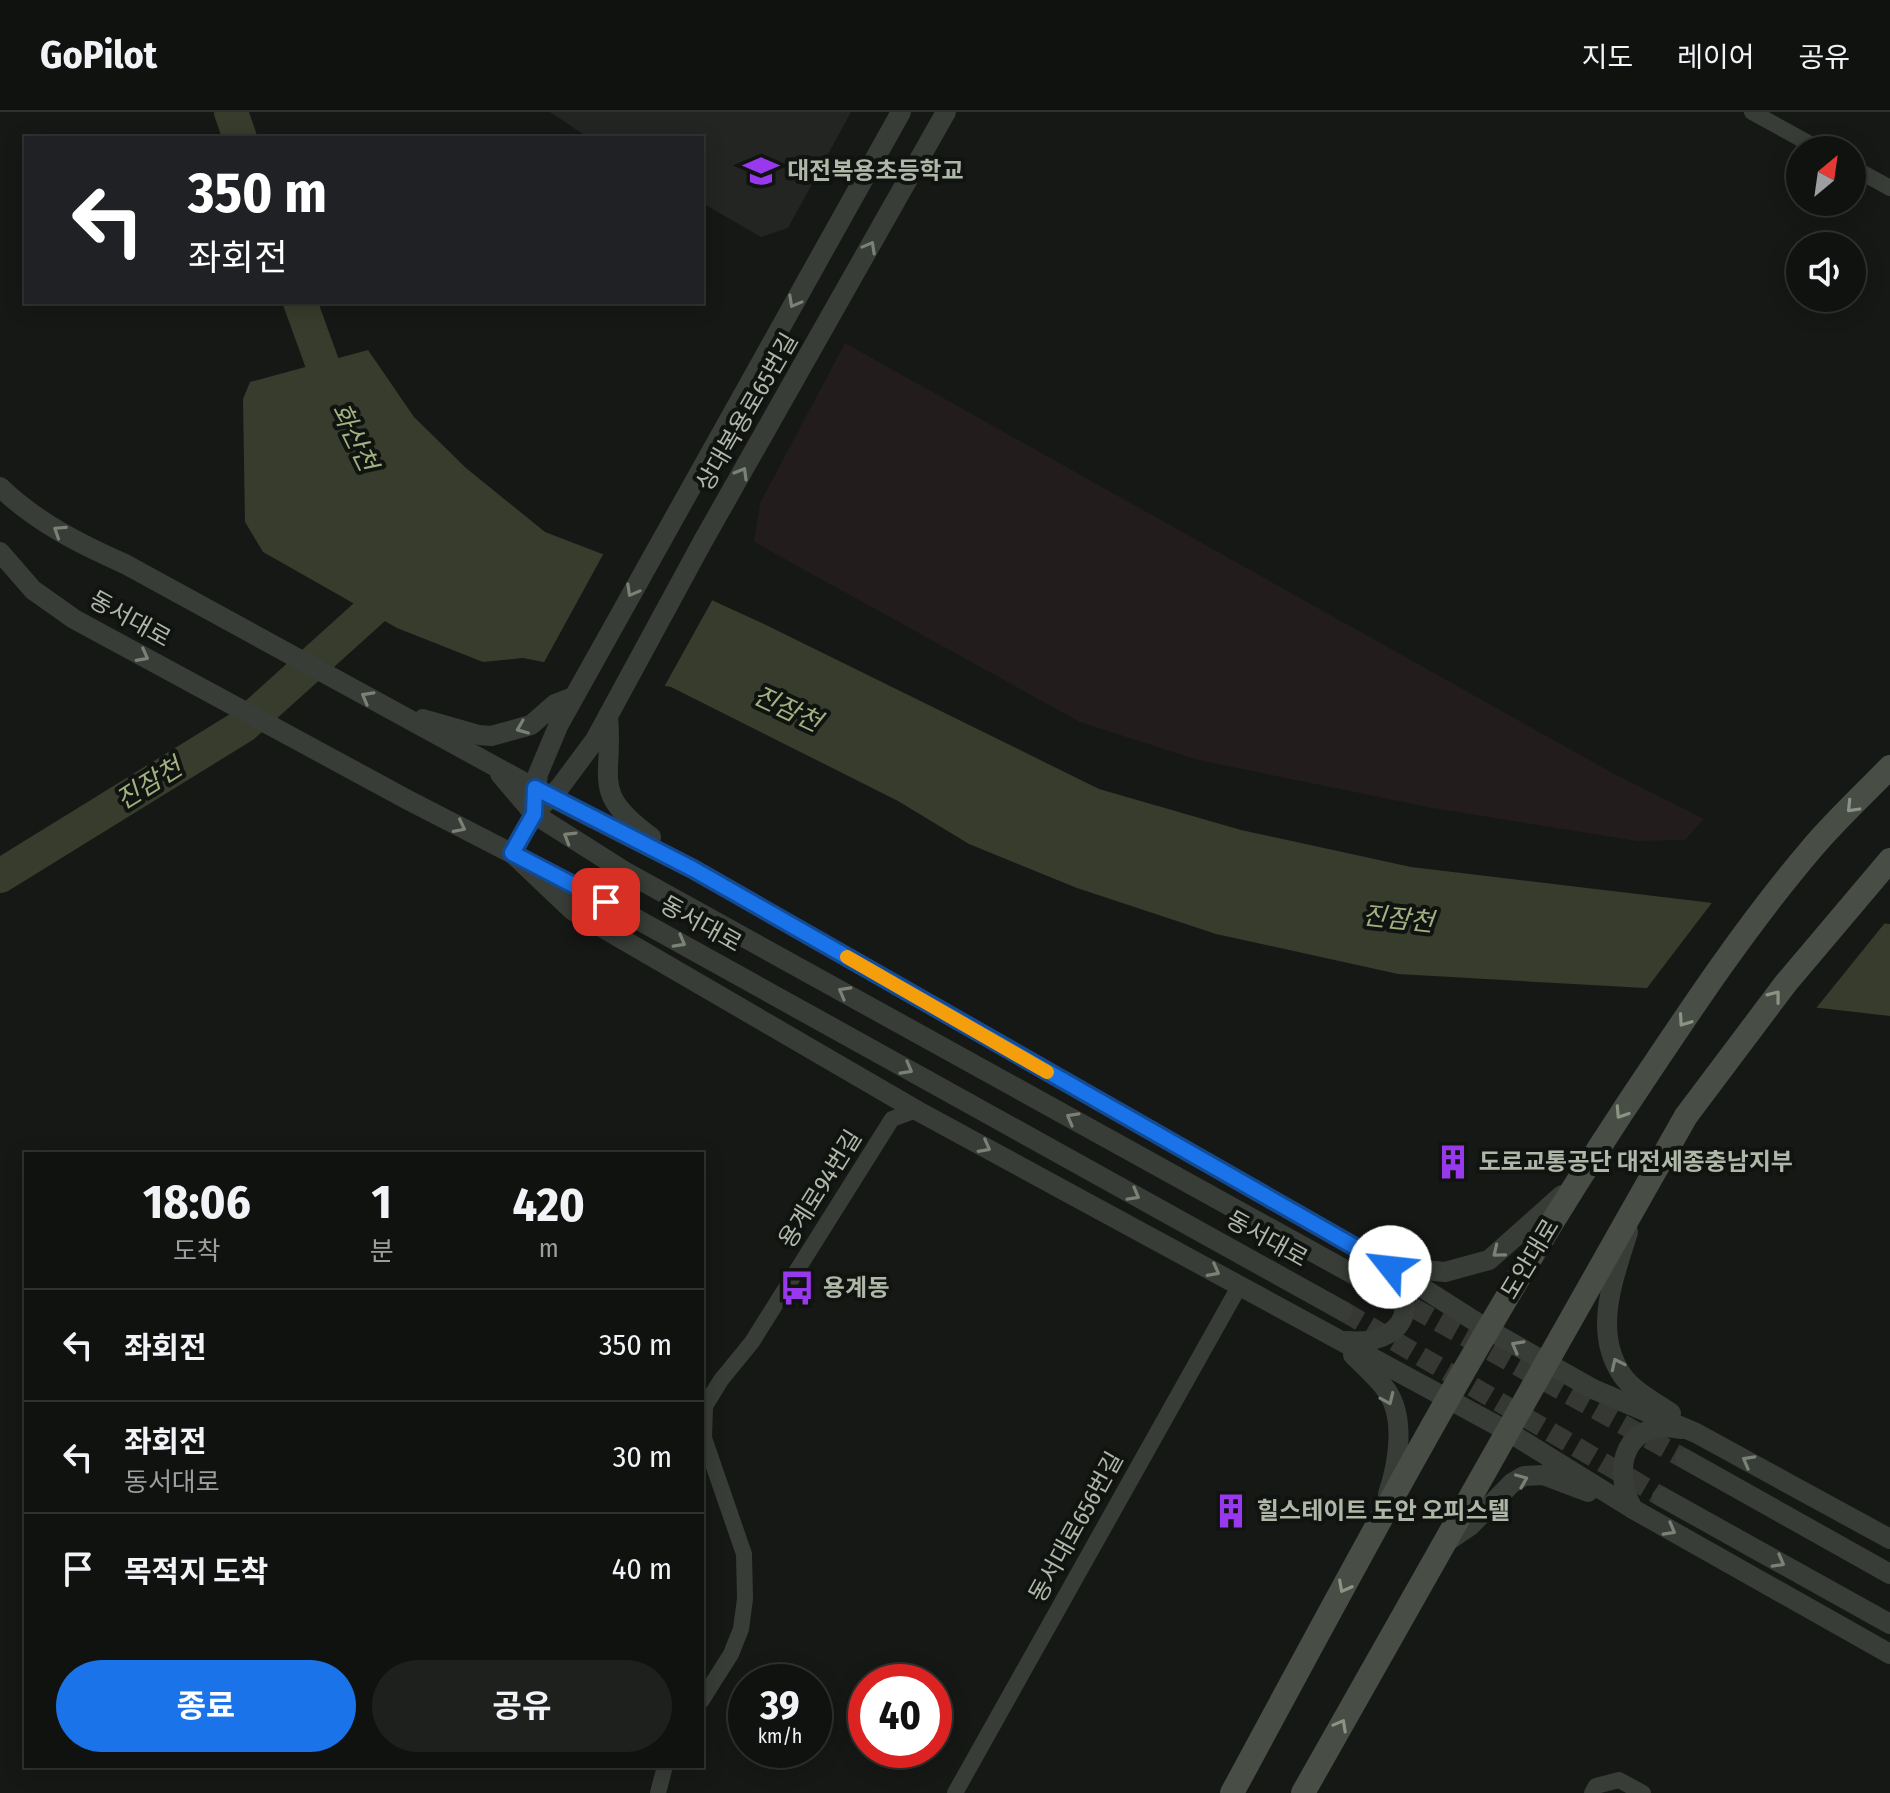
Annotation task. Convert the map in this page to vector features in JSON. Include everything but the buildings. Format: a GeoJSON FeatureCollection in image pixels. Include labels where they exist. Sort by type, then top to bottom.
{"type":"FeatureCollection","features":[{"type":"Feature","properties":{"kind":"main road","name":"도안대로"},"geometry":{"type":"LineString","coordinates":[[1232,1793],[1448,1398],[1577,1181],[1711,981],[1814,846],[1890,767]]}},
{"type":"Feature","properties":{"kind":"main road"},"geometry":{"type":"LineString","coordinates":[[1307,1788],[1686,1116],[1727,1058],[1890,860]]}},
{"type":"Feature","properties":{"kind":"street","name":"상대복용로65번길"},"geometry":{"type":"LineString","coordinates":[[512,853],[543,793],[559,724],[573,697],[901,112]]}},
{"type":"Feature","properties":{"kind":"street","name":"상대복용로65번길"},"geometry":{"type":"LineString","coordinates":[[543,793],[602,739],[608,716],[703,541],[946,112]]}},
{"type":"Feature","properties":{"kind":"street"},"geometry":{"type":"LineString","coordinates":[[1752,112],[1796,136]]}},
{"type":"Feature","properties":{"kind":"street"},"geometry":{"type":"LineString","coordinates":[[1866,175],[1890,188]]}},
{"type":"Feature","properties":{"kind":"street","name":"동서대로"},"geometry":{"type":"LineString","coordinates":[[0,487],[18,504],[76,541],[125,564],[543,793],[693,869]]}},
{"type":"Feature","properties":{"kind":"street","name":"동서대로"},"geometry":{"type":"LineString","coordinates":[[0,552],[33,590],[74,619],[408,800],[620,909],[1343,1311]]}},
{"type":"Feature","properties":{"kind":"street"},"geometry":{"type":"LineString","coordinates":[[397,713],[491,736],[531,725],[555,704],[573,697]]}},
{"type":"Feature","properties":{"kind":"street"},"geometry":{"type":"LineString","coordinates":[[602,739],[607,785],[618,808],[634,825],[693,869],[1390,1267],[1487,1329],[1593,1389],[1696,1433],[1890,1539]]}},
{"type":"Feature","properties":{"kind":"street","name":"동서대로"},"geometry":{"type":"LineString","coordinates":[[493,766],[534,814],[624,871],[1360,1278]]}},
{"type":"Feature","properties":{"kind":"street"},"geometry":{"type":"LineString","coordinates":[[512,853],[572,910],[916,1110],[1448,1398],[1633,1509],[1890,1654]]}},
{"type":"Feature","properties":{"kind":"street","name":"용계로94번길"},"geometry":{"type":"LineString","coordinates":[[704,1697],[731,1654],[741,1629],[745,1599],[744,1554],[704,1438],[705,1406],[721,1380],[752,1342],[892,1119],[916,1110]]}},
{"type":"Feature","properties":{"kind":"street"},"geometry":{"type":"LineString","coordinates":[[1390,1267],[1445,1272],[1489,1260],[1577,1181]]}},
{"type":"Feature","properties":{"kind":"street"},"geometry":{"type":"LineString","coordinates":[[1637,1202],[1607,1307],[1607,1342],[1623,1377],[1696,1433]]}},
{"type":"Feature","properties":{"kind":"street"},"geometry":{"type":"LineString","coordinates":[[1339,1340],[1362,1343],[1379,1340],[1397,1324],[1404,1313],[1405,1300],[1390,1267]]}},
{"type":"Feature","properties":{"kind":"street","name":"동서대로656번길"},"geometry":{"type":"LineString","coordinates":[[955,1793],[1240,1285]]}},
{"type":"Feature","properties":{"kind":"street"},"geometry":{"type":"LineString","coordinates":[[1339,1340],[1388,1392],[1398,1425],[1397,1458],[1381,1518]]}},
{"type":"Feature","properties":{"kind":"street"},"geometry":{"type":"LineString","coordinates":[[1633,1509],[1625,1494],[1622,1465],[1625,1452],[1636,1439],[1651,1430],[1670,1427],[1696,1433]]}},
{"type":"Feature","properties":{"kind":"street"},"geometry":{"type":"LineString","coordinates":[[1685,1459],[1890,1574]]}},
{"type":"Feature","properties":{"kind":"street"},"geometry":{"type":"LineString","coordinates":[[1441,1546],[1470,1526],[1512,1483],[1524,1476],[1543,1475],[1633,1509]]}},
{"type":"Feature","properties":{"kind":"street"},"geometry":{"type":"LineString","coordinates":[[1662,1497],[1890,1624]]}},
{"type":"Feature","properties":{"kind":"street"},"geometry":{"type":"LineString","coordinates":[[658,1793],[664,1768]]}},
{"type":"Feature","properties":{"kind":"street"},"geometry":{"type":"LineString","coordinates":[[1592,1793],[1596,1786],[1619,1780],[1643,1793]]}},
{"type":"Feature","properties":{"kind":"shaded area","name":"대전복용초등학교"},"geometry":{"type":"Polygon","coordinates":[[[550,112],[851,112],[788,228],[761,237],[704,204],[704,136],[586,136],[550,112]]]}},
{"type":"Feature","properties":{"kind":"shaded area"},"geometry":{"type":"Polygon","coordinates":[[[845,343],[1616,775],[1704,819],[1685,840],[1637,841],[1433,808],[1198,760],[1080,722],[754,542],[760,503],[845,343]]]}},
{"type":"Feature","properties":{"kind":"water"},"geometry":{"type":"Polygon","coordinates":[[[368,350],[414,417],[466,468],[545,532],[657,575],[766,625],[1099,789],[1241,830],[1411,867],[1890,924],[1890,1016],[1645,988],[1398,974],[1216,934],[1077,888],[969,844],[898,801],[671,687],[523,658],[483,662],[397,628],[263,552],[245,522],[243,399],[250,382],[368,350]]]}},
{"type":"Feature","properties":{"kind":"pier"},"geometry":{"type":"Polygon","coordinates":[[[605,551],[714,597],[663,689],[542,666],[605,551]]]}},
{"type":"Feature","properties":{"kind":"pier"},"geometry":{"type":"Polygon","coordinates":[[[1714,900],[1888,919],[1813,1012],[1644,992],[1714,900]]]}},
{"type":"Feature","properties":{"kind":"waterway","name":"화산천"},"geometry":{"type":"LineString","coordinates":[[231,112],[239,136]]}},
{"type":"Feature","properties":{"kind":"waterway","name":"화산천"},"geometry":{"type":"LineString","coordinates":[[301,304],[338,407]]}},
{"type":"Feature","properties":{"kind":"waterway","name":"진잠천"},"geometry":{"type":"LineString","coordinates":[[0,876],[243,726],[405,580]]}},
{"type":"Feature","properties":{"kind":"tunnel"},"geometry":{"type":"LineString","coordinates":[[1360,1278],[1685,1459]]}},
{"type":"Feature","properties":{"kind":"tunnel"},"geometry":{"type":"LineString","coordinates":[[1343,1311],[1662,1497]]}},
{"type":"Feature","properties":{"kind":"slow traffic"},"geometry":{"type":"LineString","coordinates":[[847,957],[1047,1072]]}},
{"type":"Feature","properties":{"kind":"place","name":"대전복용초등학교"},"geometry":{"type":"Point","coordinates":[761,171]}},
{"type":"Feature","properties":{"kind":"place","name":"도로교통공단 대전세종충남지부"},"geometry":{"type":"Point","coordinates":[1453,1162]}},
{"type":"Feature","properties":{"kind":"place","name":"용계동"},"geometry":{"type":"Point","coordinates":[797,1288]}},
{"type":"Feature","properties":{"kind":"place","name":"힐스테이트 도안 오피스텔"},"geometry":{"type":"Point","coordinates":[1231,1511]}},
{"type":"Feature","properties":{"kind":"route"},"geometry":{"type":"LineString","coordinates":[[606,902],[512,853],[534,814],[535,788],[693,869],[1390,1267]]}}]}
